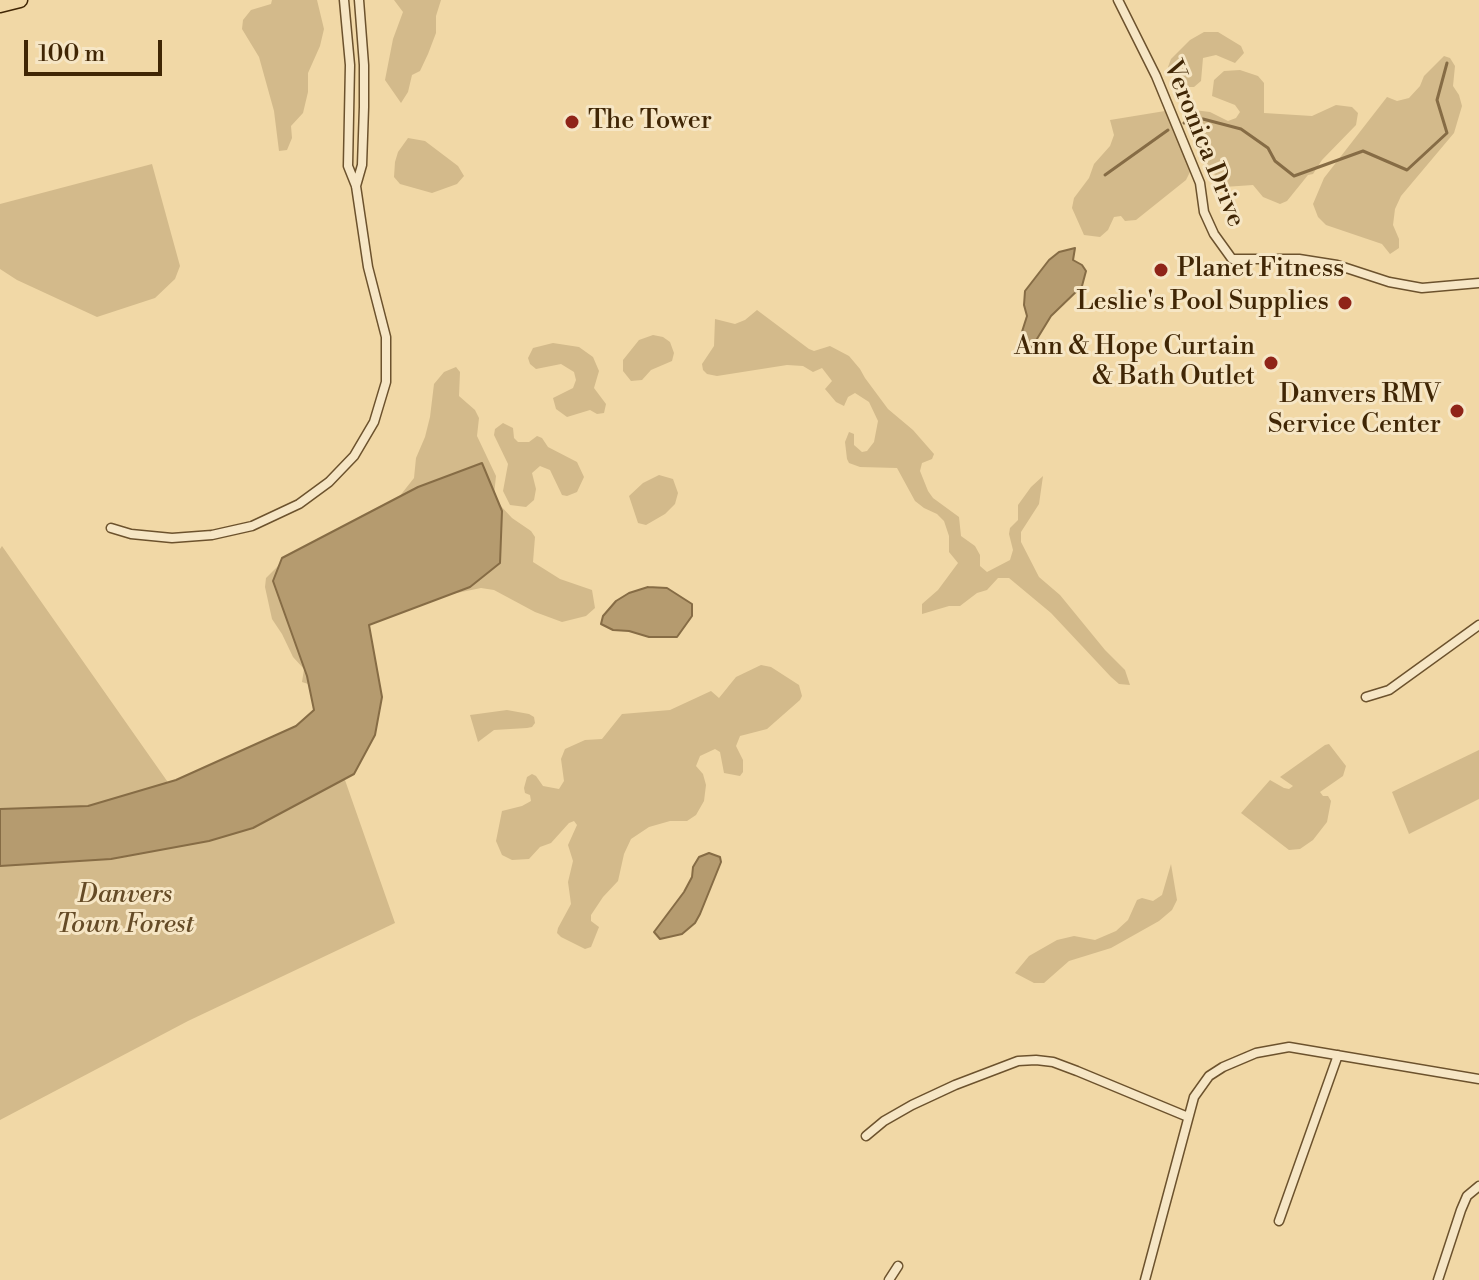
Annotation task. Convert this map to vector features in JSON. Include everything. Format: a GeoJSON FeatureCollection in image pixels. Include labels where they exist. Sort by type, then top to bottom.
{"type":"FeatureCollection","features":[{"type":"Feature","properties":{"kind":"highway"},"geometry":{"type":"LineString","coordinates":[[0,5],[20,0]]}},
{"type":"Feature","properties":{"kind":"street"},"geometry":{"type":"LineString","coordinates":[[111,528],[131,534],[172,538],[212,535],[252,526],[299,504],[329,482],[354,456],[369,431],[386,382],[386,337],[368,267],[356,186],[348,166],[350,65],[344,0]]}},
{"type":"Feature","properties":{"kind":"street"},"geometry":{"type":"LineString","coordinates":[[356,186],[362,165],[364,93],[359,0]]}},
{"type":"Feature","properties":{"kind":"street","name":"Veronica Drive"},"geometry":{"type":"LineString","coordinates":[[1118,0],[1156,76],[1195,170],[1203,195],[1204,212],[1214,234],[1232,259],[1299,259],[1342,266],[1389,282],[1422,288],[1479,283]]}},
{"type":"Feature","properties":{"kind":"street"},"geometry":{"type":"LineString","coordinates":[[1366,697],[1389,690],[1479,625]]}},
{"type":"Feature","properties":{"kind":"street"},"geometry":{"type":"LineString","coordinates":[[1145,1280],[1188,1117],[1199,1086],[1209,1076],[1256,1053],[1289,1047],[1479,1079]]}},
{"type":"Feature","properties":{"kind":"street"},"geometry":{"type":"LineString","coordinates":[[1279,1221],[1338,1055]]}},
{"type":"Feature","properties":{"kind":"street"},"geometry":{"type":"LineString","coordinates":[[866,1136],[912,1105],[1018,1061],[1053,1062],[1188,1117]]}},
{"type":"Feature","properties":{"kind":"street"},"geometry":{"type":"LineString","coordinates":[[1438,1280],[1465,1201],[1479,1186]]}},
{"type":"Feature","properties":{"kind":"street"},"geometry":{"type":"LineString","coordinates":[[889,1280],[898,1266]]}},
{"type":"Feature","properties":{"kind":"green space"},"geometry":{"type":"Polygon","coordinates":[[[272,0],[317,0],[324,29],[308,73],[303,113],[291,126],[292,138],[287,150],[279,151],[274,111],[259,57],[242,29],[243,20],[251,10],[271,4],[272,0]]]}},
{"type":"Feature","properties":{"kind":"green space"},"geometry":{"type":"Polygon","coordinates":[[[394,0],[441,0],[436,16],[436,33],[428,54],[420,71],[412,75],[408,92],[401,103],[385,80],[393,39],[403,12],[394,0]]]}},
{"type":"Feature","properties":{"kind":"green space"},"geometry":{"type":"Polygon","coordinates":[[[1204,32],[1218,32],[1241,46],[1244,53],[1235,63],[1216,55],[1203,58],[1201,81],[1194,87],[1186,87],[1168,67],[1171,59],[1190,40],[1204,32]]]}},
{"type":"Feature","properties":{"kind":"green space"},"geometry":{"type":"Polygon","coordinates":[[[1444,56],[1450,58],[1455,66],[1453,86],[1462,106],[1454,133],[1401,196],[1395,209],[1393,225],[1399,248],[1390,254],[1382,244],[1326,225],[1318,217],[1313,204],[1324,178],[1387,97],[1397,101],[1409,98],[1424,76],[1444,56]]]}},
{"type":"Feature","properties":{"kind":"green space"},"geometry":{"type":"Polygon","coordinates":[[[1240,70],[1258,76],[1264,83],[1264,113],[1312,116],[1336,105],[1352,107],[1358,113],[1356,125],[1322,160],[1313,174],[1308,175],[1287,201],[1280,204],[1263,197],[1253,185],[1224,187],[1205,162],[1186,115],[1186,109],[1210,112],[1228,121],[1236,118],[1240,112],[1235,105],[1212,96],[1214,80],[1224,71],[1240,70]]]}},
{"type":"Feature","properties":{"kind":"green space"},"geometry":{"type":"Polygon","coordinates":[[[1165,111],[1187,154],[1190,172],[1186,180],[1136,220],[1125,221],[1121,216],[1114,217],[1108,230],[1100,237],[1084,235],[1072,208],[1074,198],[1089,178],[1094,164],[1110,146],[1114,135],[1110,120],[1165,111]]]}},
{"type":"Feature","properties":{"kind":"green space"},"geometry":{"type":"Polygon","coordinates":[[[408,138],[425,141],[458,166],[464,176],[457,184],[432,193],[400,184],[394,177],[395,162],[408,138]]]}},
{"type":"Feature","properties":{"kind":"green space"},"geometry":{"type":"Polygon","coordinates":[[[152,164],[180,266],[175,279],[155,298],[97,317],[0,269],[0,204],[152,164]]]}},
{"type":"Feature","properties":{"kind":"green space"},"geometry":{"type":"Polygon","coordinates":[[[757,310],[809,349],[814,351],[830,346],[849,356],[888,409],[913,430],[934,454],[932,459],[922,463],[920,471],[928,491],[959,517],[961,536],[975,546],[980,555],[980,566],[987,572],[1010,560],[1013,550],[1009,534],[1010,528],[1018,520],[1018,505],[1043,476],[1039,504],[1021,532],[1021,542],[1039,577],[1060,595],[1125,670],[1130,685],[1119,684],[1111,677],[1051,613],[1009,578],[998,578],[987,590],[977,593],[960,606],[922,614],[922,604],[938,590],[958,563],[949,552],[949,536],[944,521],[915,501],[897,468],[860,467],[849,463],[845,442],[849,432],[854,434],[854,445],[862,452],[867,451],[874,442],[878,421],[869,402],[855,393],[848,397],[844,406],[836,402],[825,389],[832,381],[822,368],[813,372],[803,366],[787,365],[717,376],[703,370],[702,364],[714,346],[715,319],[735,324],[757,310]]]}},
{"type":"Feature","properties":{"kind":"green space"},"geometry":{"type":"Polygon","coordinates":[[[653,335],[670,342],[674,353],[672,361],[651,370],[642,380],[631,381],[623,371],[623,360],[639,340],[653,335]]]}},
{"type":"Feature","properties":{"kind":"green space"},"geometry":{"type":"Polygon","coordinates":[[[553,343],[579,347],[593,357],[599,371],[594,388],[606,404],[604,413],[597,414],[590,410],[567,417],[556,409],[553,398],[573,388],[576,380],[574,372],[561,364],[536,369],[528,358],[533,348],[553,343]]]}},
{"type":"Feature","properties":{"kind":"green space"},"geometry":{"type":"Polygon","coordinates":[[[456,367],[460,372],[459,396],[475,410],[479,418],[477,436],[496,476],[494,495],[498,503],[535,537],[533,562],[560,579],[592,590],[595,608],[586,616],[562,622],[535,612],[494,590],[481,588],[408,603],[367,621],[339,694],[302,682],[304,669],[293,657],[272,619],[266,578],[281,563],[395,502],[414,478],[416,458],[430,417],[434,384],[444,372],[456,367]]]}},
{"type":"Feature","properties":{"kind":"green space"},"geometry":{"type":"Polygon","coordinates":[[[503,423],[513,428],[514,438],[518,442],[529,442],[537,436],[548,447],[577,462],[584,477],[577,492],[562,495],[550,470],[540,466],[532,473],[536,489],[534,500],[526,507],[510,505],[503,491],[508,464],[494,435],[495,429],[503,423]]]}},
{"type":"Feature","properties":{"kind":"green space"},"geometry":{"type":"Polygon","coordinates":[[[659,475],[673,479],[678,493],[675,504],[646,525],[638,523],[629,496],[643,483],[659,475]]]}},
{"type":"Feature","properties":{"kind":"green space","name":"Danvers Town Forest"},"geometry":{"type":"Polygon","coordinates":[[[2,546],[179,798],[324,720],[395,923],[188,1021],[0,1120],[0,549],[2,546]]]}},
{"type":"Feature","properties":{"kind":"green space"},"geometry":{"type":"Polygon","coordinates":[[[761,665],[771,667],[799,685],[800,700],[767,729],[740,736],[736,746],[743,760],[740,776],[724,773],[720,752],[715,749],[700,756],[696,766],[703,774],[706,785],[704,801],[696,815],[687,821],[670,821],[649,827],[631,839],[618,881],[591,915],[591,921],[599,927],[591,947],[585,949],[561,937],[557,933],[558,928],[571,904],[568,882],[573,861],[568,845],[577,825],[574,821],[569,823],[551,843],[540,847],[529,859],[512,860],[502,855],[496,841],[502,811],[531,801],[524,788],[527,777],[532,774],[543,786],[559,789],[564,781],[561,759],[565,749],[585,740],[602,739],[622,714],[670,710],[711,691],[719,698],[736,677],[761,665]]]}},
{"type":"Feature","properties":{"kind":"green space"},"geometry":{"type":"Polygon","coordinates":[[[507,710],[529,714],[534,717],[535,723],[527,728],[494,730],[478,742],[470,715],[507,710]]]}},
{"type":"Feature","properties":{"kind":"green space"},"geometry":{"type":"Polygon","coordinates":[[[1329,744],[1346,766],[1343,776],[1320,792],[1331,801],[1327,822],[1313,840],[1300,849],[1289,850],[1241,813],[1270,780],[1284,788],[1293,786],[1280,777],[1329,744]]]}},
{"type":"Feature","properties":{"kind":"green space"},"geometry":{"type":"Polygon","coordinates":[[[1479,750],[1479,799],[1409,834],[1392,792],[1479,750]]]}},
{"type":"Feature","properties":{"kind":"green space"},"geometry":{"type":"Polygon","coordinates":[[[1171,864],[1177,900],[1172,910],[1159,921],[1111,948],[1069,961],[1044,983],[1034,983],[1015,973],[1029,956],[1057,940],[1074,936],[1095,940],[1116,931],[1128,920],[1137,900],[1153,901],[1162,895],[1171,864]]]}},
{"type":"Feature","properties":{"kind":"shaded area"},"geometry":{"type":"Polygon","coordinates":[[[1075,248],[1073,260],[1086,271],[1082,286],[1051,316],[1032,347],[1020,354],[1020,338],[1027,316],[1025,291],[1049,260],[1059,252],[1075,248]]]}},
{"type":"Feature","properties":{"kind":"shaded area"},"geometry":{"type":"Polygon","coordinates":[[[482,463],[502,511],[500,563],[470,587],[369,625],[382,697],[375,735],[354,774],[253,828],[209,841],[111,859],[0,866],[0,809],[88,806],[176,780],[296,726],[314,710],[307,676],[273,581],[282,558],[418,487],[482,463]]]}},
{"type":"Feature","properties":{"kind":"shaded area"},"geometry":{"type":"Polygon","coordinates":[[[648,587],[667,588],[692,604],[692,616],[677,637],[649,637],[613,630],[601,624],[603,616],[616,601],[648,587]]]}},
{"type":"Feature","properties":{"kind":"shaded area"},"geometry":{"type":"Polygon","coordinates":[[[709,853],[720,857],[721,862],[695,923],[682,934],[660,939],[654,932],[684,892],[699,857],[709,853]]]}},
{"type":"Feature","properties":{"kind":"waterway"},"geometry":{"type":"LineString","coordinates":[[1184,123],[1203,119],[1241,129],[1268,148],[1275,161],[1294,176],[1363,151],[1407,170],[1447,133],[1437,100],[1447,63]]}},
{"type":"Feature","properties":{"kind":"waterway"},"geometry":{"type":"LineString","coordinates":[[1105,175],[1168,130]]}},
{"type":"Feature","properties":{"kind":"place","name":"The Tower"},"geometry":{"type":"Point","coordinates":[572,122]}},
{"type":"Feature","properties":{"kind":"place","name":"Planet Fitness"},"geometry":{"type":"Point","coordinates":[1161,270]}},
{"type":"Feature","properties":{"kind":"place","name":"Leslie's Pool Supplies"},"geometry":{"type":"Point","coordinates":[1345,303]}},
{"type":"Feature","properties":{"kind":"place","name":"Ann & Hope Curtain & Bath Outlet"},"geometry":{"type":"Point","coordinates":[1271,363]}},
{"type":"Feature","properties":{"kind":"place","name":"Danvers RMV Service Center"},"geometry":{"type":"Point","coordinates":[1457,411]}}]}
